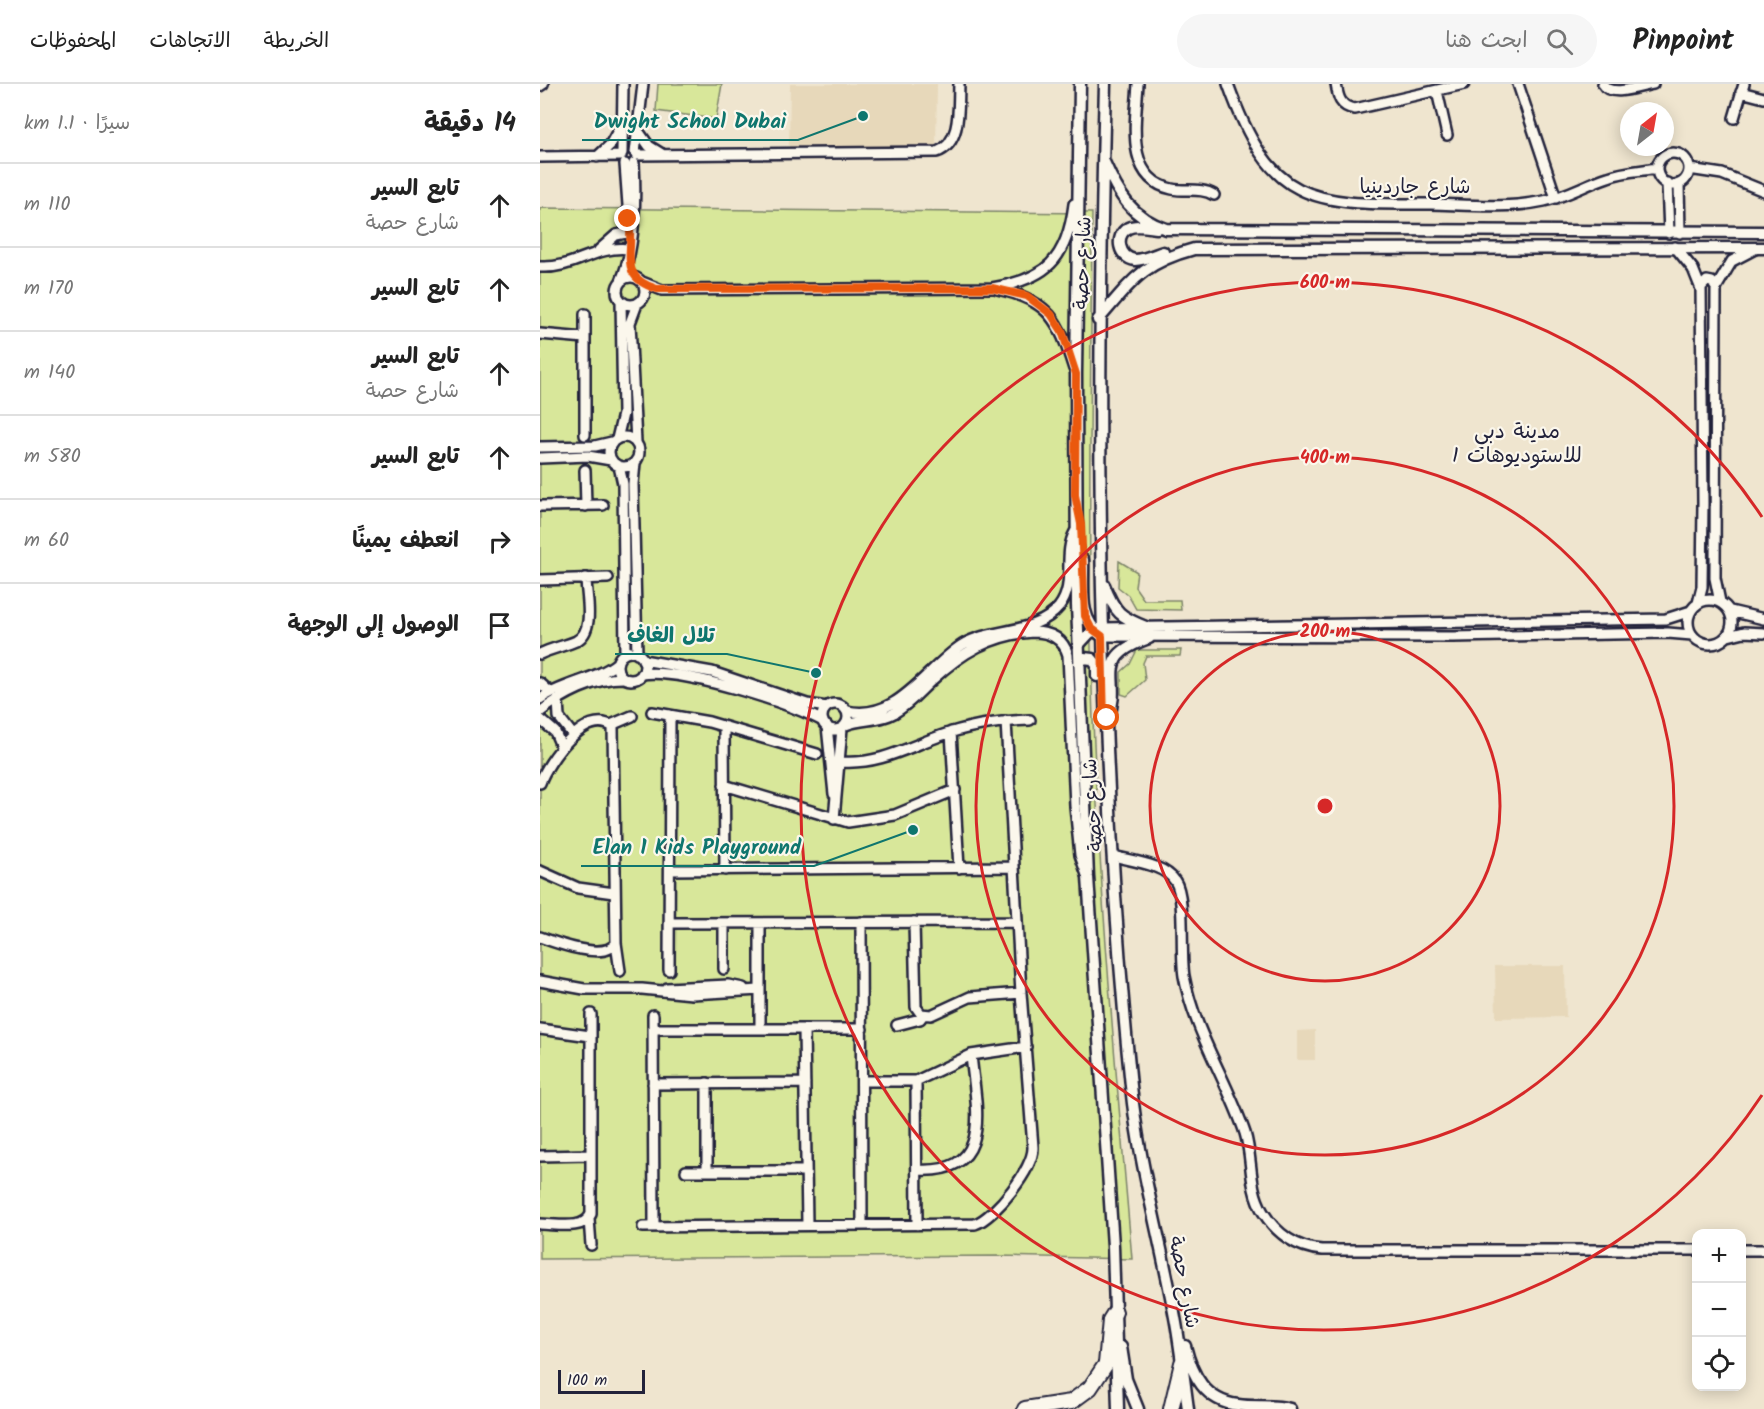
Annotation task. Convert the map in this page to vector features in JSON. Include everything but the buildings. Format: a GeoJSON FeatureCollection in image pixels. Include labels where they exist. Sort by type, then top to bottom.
{"type":"FeatureCollection","features":[{"type":"Feature","properties":{"kind":"highway"},"geometry":{"type":"LineString","coordinates":[[1024,1409],[1071,1402],[1090,1388],[1106,1364],[1110,1320],[1115,1312]]}},
{"type":"Feature","properties":{"kind":"highway"},"geometry":{"type":"LineString","coordinates":[[1171,1409],[1182,1363]]}},
{"type":"Feature","properties":{"kind":"main road","name":"شارع حصة"},"geometry":{"type":"LineString","coordinates":[[1080,84],[1075,495],[1078,646],[1088,877],[1105,1099],[1118,1409]]}},
{"type":"Feature","properties":{"kind":"main road","name":"شارع حصة"},"geometry":{"type":"LineString","coordinates":[[1105,84],[1098,320],[1100,631],[1104,723],[1134,1109],[1176,1323],[1188,1409]]}},
{"type":"Feature","properties":{"kind":"main road"},"geometry":{"type":"LineString","coordinates":[[1102,159],[1126,204],[1144,219],[1166,229]]}},
{"type":"Feature","properties":{"kind":"main road"},"geometry":{"type":"LineString","coordinates":[[1762,248],[1194,249],[1170,250],[1138,260],[1127,257],[1120,249],[1122,234],[1130,227],[1764,232]]}},
{"type":"Feature","properties":{"kind":"main road"},"geometry":{"type":"LineString","coordinates":[[1098,320],[1144,269],[1164,258],[1194,249]]}},
{"type":"Feature","properties":{"kind":"main road"},"geometry":{"type":"LineString","coordinates":[[1075,495],[1081,524],[1085,616],[1100,631]]}},
{"type":"Feature","properties":{"kind":"main road"},"geometry":{"type":"LineString","coordinates":[[1101,579],[1115,611],[1149,633],[1127,647],[1115,659],[1110,673],[1111,708],[1104,723]]}},
{"type":"Feature","properties":{"kind":"main road"},"geometry":{"type":"LineString","coordinates":[[1079,663],[1084,658],[1095,661],[1098,693],[1103,701]]}},
{"type":"Feature","properties":{"kind":"main road"},"geometry":{"type":"LineString","coordinates":[[1115,1312],[1119,1320],[1126,1379],[1138,1409]]}},
{"type":"Feature","properties":{"kind":"main road"},"geometry":{"type":"LineString","coordinates":[[1176,1323],[1183,1337],[1192,1370],[1207,1391],[1238,1406],[1290,1409]]}},
{"type":"Feature","properties":{"kind":"street"},"geometry":{"type":"LineString","coordinates":[[623,84],[621,123],[629,157],[628,219],[631,230],[628,261],[617,290],[621,301],[623,414],[609,454],[619,466],[628,467],[635,463]]}},
{"type":"Feature","properties":{"kind":"street"},"geometry":{"type":"LineString","coordinates":[[629,157],[639,132],[643,84]]}},
{"type":"Feature","properties":{"kind":"street"},"geometry":{"type":"LineString","coordinates":[[540,157],[937,152],[946,148],[952,140],[958,119],[958,84]]}},
{"type":"Feature","properties":{"kind":"street"},"geometry":{"type":"LineString","coordinates":[[1138,84],[1136,147],[1143,168],[1153,180],[1166,187],[1205,191],[1214,195]]}},
{"type":"Feature","properties":{"kind":"street","name":"شارع جاردينيا"},"geometry":{"type":"LineString","coordinates":[[1228,84],[1244,127],[1262,156],[1286,180],[1320,198],[1348,204],[1515,205],[1556,198],[1619,173],[1657,168],[1666,155],[1677,153],[1686,159],[1689,170]]}},
{"type":"Feature","properties":{"kind":"street"},"geometry":{"type":"LineString","coordinates":[[1336,84],[1340,101],[1346,107],[1354,109],[1464,84]]}},
{"type":"Feature","properties":{"kind":"street"},"geometry":{"type":"LineString","coordinates":[[1518,84],[1556,198]]}},
{"type":"Feature","properties":{"kind":"street"},"geometry":{"type":"LineString","coordinates":[[1603,84],[1606,89],[1613,92],[1653,84]]}},
{"type":"Feature","properties":{"kind":"street"},"geometry":{"type":"LineString","coordinates":[[1734,118],[1743,88],[1764,98]]}},
{"type":"Feature","properties":{"kind":"street"},"geometry":{"type":"LineString","coordinates":[[1437,91],[1447,135]]}},
{"type":"Feature","properties":{"kind":"street"},"geometry":{"type":"LineString","coordinates":[[597,157],[614,140],[621,123]]}},
{"type":"Feature","properties":{"kind":"street"},"geometry":{"type":"LineString","coordinates":[[639,132],[649,146],[664,155]]}},
{"type":"Feature","properties":{"kind":"street"},"geometry":{"type":"LineString","coordinates":[[1657,168],[1662,180],[1679,184]]}},
{"type":"Feature","properties":{"kind":"street"},"geometry":{"type":"LineString","coordinates":[[1674,233],[1679,184],[1688,176],[1689,170],[1722,174],[1764,191]]}},
{"type":"Feature","properties":{"kind":"street"},"geometry":{"type":"LineString","coordinates":[[621,281],[627,278],[639,280],[662,290],[992,288],[1026,281],[1044,271],[1057,258],[1069,235],[1079,178]]}},
{"type":"Feature","properties":{"kind":"street"},"geometry":{"type":"LineString","coordinates":[[1667,183],[1674,233]]}},
{"type":"Feature","properties":{"kind":"street"},"geometry":{"type":"LineString","coordinates":[[597,252],[616,235],[631,230]]}},
{"type":"Feature","properties":{"kind":"street"},"geometry":{"type":"LineString","coordinates":[[1675,247],[1693,269],[1701,289]]}},
{"type":"Feature","properties":{"kind":"street"},"geometry":{"type":"LineString","coordinates":[[1720,602],[1715,578],[1716,288],[1732,261],[1762,248]]}},
{"type":"Feature","properties":{"kind":"street"},"geometry":{"type":"LineString","coordinates":[[540,267],[564,267],[607,249],[629,249]]}},
{"type":"Feature","properties":{"kind":"street"},"geometry":{"type":"LineString","coordinates":[[628,261],[645,292],[630,323],[636,442],[639,452],[635,463],[633,505],[642,674]]}},
{"type":"Feature","properties":{"kind":"street"},"geometry":{"type":"LineString","coordinates":[[1716,288],[1712,282],[1707,281],[1703,283],[1701,289],[1702,586],[1689,627],[1692,635],[1703,644],[1710,645],[1728,636],[1744,632],[1764,633]]}},
{"type":"Feature","properties":{"kind":"street"},"geometry":{"type":"LineString","coordinates":[[992,288],[1027,296],[1051,314],[1062,331],[1076,374]]}},
{"type":"Feature","properties":{"kind":"street"},"geometry":{"type":"LineString","coordinates":[[621,301],[630,305],[662,290]]}},
{"type":"Feature","properties":{"kind":"street"},"geometry":{"type":"LineString","coordinates":[[585,314],[585,435]]}},
{"type":"Feature","properties":{"kind":"street"},"geometry":{"type":"LineString","coordinates":[[540,334],[585,338]]}},
{"type":"Feature","properties":{"kind":"street"},"geometry":{"type":"LineString","coordinates":[[540,447],[595,446],[627,437],[636,442]]}},
{"type":"Feature","properties":{"kind":"street"},"geometry":{"type":"LineString","coordinates":[[540,458],[588,456],[611,459]]}},
{"type":"Feature","properties":{"kind":"street"},"geometry":{"type":"LineString","coordinates":[[540,699],[550,692],[604,671],[617,663],[625,654],[624,494],[619,466]]}},
{"type":"Feature","properties":{"kind":"street"},"geometry":{"type":"LineString","coordinates":[[585,470],[586,506]]}},
{"type":"Feature","properties":{"kind":"street"},"geometry":{"type":"LineString","coordinates":[[540,506],[603,505]]}},
{"type":"Feature","properties":{"kind":"street"},"geometry":{"type":"LineString","coordinates":[[625,654],[712,672],[807,704],[827,707],[838,704],[847,711],[866,713],[884,709],[906,695],[948,656],[967,643],[989,634],[1035,624],[1050,615],[1068,591],[1071,543],[1075,532]]}},
{"type":"Feature","properties":{"kind":"street"},"geometry":{"type":"LineString","coordinates":[[540,654],[583,636],[588,625],[586,578]]}},
{"type":"Feature","properties":{"kind":"street"},"geometry":{"type":"LineString","coordinates":[[540,580],[608,578]]}},
{"type":"Feature","properties":{"kind":"street"},"geometry":{"type":"LineString","coordinates":[[1149,633],[1666,619],[1709,600],[1720,602],[1730,611],[1764,619]]}},
{"type":"Feature","properties":{"kind":"street"},"geometry":{"type":"LineString","coordinates":[[1728,636],[1733,626],[1730,611]]}},
{"type":"Feature","properties":{"kind":"street"},"geometry":{"type":"LineString","coordinates":[[1078,646],[1100,631],[1149,633],[1668,633],[1692,635]]}},
{"type":"Feature","properties":{"kind":"street"},"geometry":{"type":"LineString","coordinates":[[540,712],[558,700],[603,681],[624,678],[631,680],[642,674],[659,672],[708,681],[834,729],[893,714],[957,658],[980,644],[1026,633],[1044,633],[1054,636],[1062,642],[1068,655],[1075,806],[1081,860],[1088,877]]}},
{"type":"Feature","properties":{"kind":"street"},"geometry":{"type":"LineString","coordinates":[[617,663],[618,672],[624,678]]}},
{"type":"Feature","properties":{"kind":"street"},"geometry":{"type":"LineString","coordinates":[[540,683],[550,692]]}},
{"type":"Feature","properties":{"kind":"street"},"geometry":{"type":"LineString","coordinates":[[558,700],[559,717],[570,732]]}},
{"type":"Feature","properties":{"kind":"street"},"geometry":{"type":"LineString","coordinates":[[827,707],[825,724],[837,764]]}},
{"type":"Feature","properties":{"kind":"street"},"geometry":{"type":"LineString","coordinates":[[834,819],[837,764],[847,711]]}},
{"type":"Feature","properties":{"kind":"street"},"geometry":{"type":"LineString","coordinates":[[652,712],[724,726],[817,754]]}},
{"type":"Feature","properties":{"kind":"street"},"geometry":{"type":"LineString","coordinates":[[669,715],[669,970]]}},
{"type":"Feature","properties":{"kind":"street"},"geometry":{"type":"LineString","coordinates":[[557,735],[597,723],[611,725],[632,716]]}},
{"type":"Feature","properties":{"kind":"street"},"geometry":{"type":"LineString","coordinates":[[559,717],[544,721],[557,735],[561,746]]}},
{"type":"Feature","properties":{"kind":"street"},"geometry":{"type":"LineString","coordinates":[[837,764],[862,763],[888,758],[951,732],[1006,721],[1030,720]]}},
{"type":"Feature","properties":{"kind":"street"},"geometry":{"type":"LineString","coordinates":[[643,1227],[970,1224],[984,1220],[1029,1167],[1034,1151],[1021,993],[1006,721]]}},
{"type":"Feature","properties":{"kind":"street"},"geometry":{"type":"LineString","coordinates":[[611,725],[614,737],[614,893],[616,943],[620,970]]}},
{"type":"Feature","properties":{"kind":"street"},"geometry":{"type":"LineString","coordinates":[[724,726],[724,870]]}},
{"type":"Feature","properties":{"kind":"street"},"geometry":{"type":"LineString","coordinates":[[540,783],[548,765],[570,732]]}},
{"type":"Feature","properties":{"kind":"street"},"geometry":{"type":"LineString","coordinates":[[951,732],[959,868]]}},
{"type":"Feature","properties":{"kind":"street"},"geometry":{"type":"LineString","coordinates":[[724,785],[848,822],[885,818],[955,790]]}},
{"type":"Feature","properties":{"kind":"street"},"geometry":{"type":"LineString","coordinates":[[1113,856],[1164,871],[1177,884],[1180,895],[1182,957],[1189,998],[1244,1130],[1256,1197],[1267,1218],[1290,1241],[1322,1250],[1692,1250]]}},
{"type":"Feature","properties":{"kind":"street"},"geometry":{"type":"LineString","coordinates":[[670,870],[1013,867]]}},
{"type":"Feature","properties":{"kind":"street"},"geometry":{"type":"LineString","coordinates":[[540,871],[578,888],[614,893]]}},
{"type":"Feature","properties":{"kind":"street"},"geometry":{"type":"LineString","coordinates":[[861,922],[862,1225]]}},
{"type":"Feature","properties":{"kind":"street"},"geometry":{"type":"LineString","coordinates":[[915,922],[916,1007],[923,1015]]}},
{"type":"Feature","properties":{"kind":"street"},"geometry":{"type":"LineString","coordinates":[[670,923],[1017,922]]}},
{"type":"Feature","properties":{"kind":"street"},"geometry":{"type":"LineString","coordinates":[[724,923],[724,969]]}},
{"type":"Feature","properties":{"kind":"street"},"geometry":{"type":"LineString","coordinates":[[760,923],[760,1029]]}},
{"type":"Feature","properties":{"kind":"street"},"geometry":{"type":"LineString","coordinates":[[540,937],[568,946],[604,951],[611,950],[616,943]]}},
{"type":"Feature","properties":{"kind":"street"},"geometry":{"type":"LineString","coordinates":[[540,981],[584,989],[760,990]]}},
{"type":"Feature","properties":{"kind":"street"},"geometry":{"type":"LineString","coordinates":[[897,1025],[920,1019],[923,1015],[931,1015],[970,997],[1021,993]]}},
{"type":"Feature","properties":{"kind":"street"},"geometry":{"type":"LineString","coordinates":[[591,1014],[592,1211],[589,1219],[591,1245]]}},
{"type":"Feature","properties":{"kind":"street"},"geometry":{"type":"LineString","coordinates":[[653,1015],[654,1227]]}},
{"type":"Feature","properties":{"kind":"street"},"geometry":{"type":"LineString","coordinates":[[540,1029],[590,1036]]}},
{"type":"Feature","properties":{"kind":"street"},"geometry":{"type":"LineString","coordinates":[[653,1029],[862,1029]]}},
{"type":"Feature","properties":{"kind":"street"},"geometry":{"type":"LineString","coordinates":[[804,1029],[807,1225]]}},
{"type":"Feature","properties":{"kind":"street"},"geometry":{"type":"LineString","coordinates":[[862,1081],[916,1081],[971,1055],[1026,1047]]}},
{"type":"Feature","properties":{"kind":"street"},"geometry":{"type":"LineString","coordinates":[[917,1170],[938,1171],[951,1167],[963,1159],[973,1145],[977,1128],[971,1055]]}},
{"type":"Feature","properties":{"kind":"street"},"geometry":{"type":"LineString","coordinates":[[916,1081],[917,1225]]}},
{"type":"Feature","properties":{"kind":"street"},"geometry":{"type":"LineString","coordinates":[[707,1171],[708,1083]]}},
{"type":"Feature","properties":{"kind":"street"},"geometry":{"type":"LineString","coordinates":[[653,1084],[805,1083]]}},
{"type":"Feature","properties":{"kind":"street"},"geometry":{"type":"LineString","coordinates":[[540,1156],[591,1155]]}},
{"type":"Feature","properties":{"kind":"street"},"geometry":{"type":"LineString","coordinates":[[686,1171],[806,1171]]}},
{"type":"Feature","properties":{"kind":"street"},"geometry":{"type":"LineString","coordinates":[[540,1224],[580,1224],[589,1219]]}},
{"type":"Feature","properties":{"kind":"street"},"geometry":{"type":"LineString","coordinates":[[1746,1250],[1764,1250]]}},
{"type":"Feature","properties":{"kind":"shaded area"},"geometry":{"type":"Polygon","coordinates":[[[790,84],[937,84],[936,151],[789,149],[790,84]]]}},
{"type":"Feature","properties":{"kind":"shaded area"},"geometry":{"type":"Polygon","coordinates":[[[1495,966],[1565,966],[1566,1017],[1496,1018],[1495,966]]]}},
{"type":"Feature","properties":{"kind":"shaded area"},"geometry":{"type":"Polygon","coordinates":[[[1315,1030],[1315,1060],[1297,1060],[1297,1031],[1315,1030]]]}},
{"type":"Feature","properties":{"kind":"green space"},"geometry":{"type":"Polygon","coordinates":[[[658,84],[722,84],[716,119],[656,111],[658,84]]]}},
{"type":"Feature","properties":{"kind":"green space"},"geometry":{"type":"Polygon","coordinates":[[[540,208],[1092,213],[1090,490],[1092,697],[1098,828],[1132,1259],[997,1256],[540,1259],[540,208]]]}},
{"type":"Feature","properties":{"kind":"green space"},"geometry":{"type":"Polygon","coordinates":[[[1119,561],[1137,572],[1135,587],[1144,600],[1180,600],[1181,610],[1136,609],[1128,595],[1118,587],[1119,561]]]}},
{"type":"Feature","properties":{"kind":"green space"},"geometry":{"type":"Polygon","coordinates":[[[1137,650],[1181,650],[1180,656],[1146,656],[1143,663],[1145,680],[1127,696],[1121,694],[1121,672],[1130,664],[1137,650]]]}},
{"type":"Feature","properties":{"kind":"place","name":"Dwight School Dubai"},"geometry":{"type":"Point","coordinates":[863,116]}},
{"type":"Feature","properties":{"kind":"place","name":"تلال الغاف"},"geometry":{"type":"Point","coordinates":[816,673]}},
{"type":"Feature","properties":{"kind":"place","name":"Elan 1 Kids Playground"},"geometry":{"type":"Point","coordinates":[913,830]}},
{"type":"Feature","properties":{"kind":"district","name":"مدينة دبي للاستوديوهات 1"},"geometry":{"type":"Point","coordinates":[1517,443]}},
{"type":"Feature","properties":{"kind":"route"},"geometry":{"type":"LineString","coordinates":[[628,219],[632,226],[628,261],[630,267],[637,278],[657,289],[992,288],[1027,296],[1051,314],[1062,331],[1076,374],[1075,495],[1081,524],[1085,616],[1091,628],[1102,636],[1104,723],[1107,718]]}}]}
